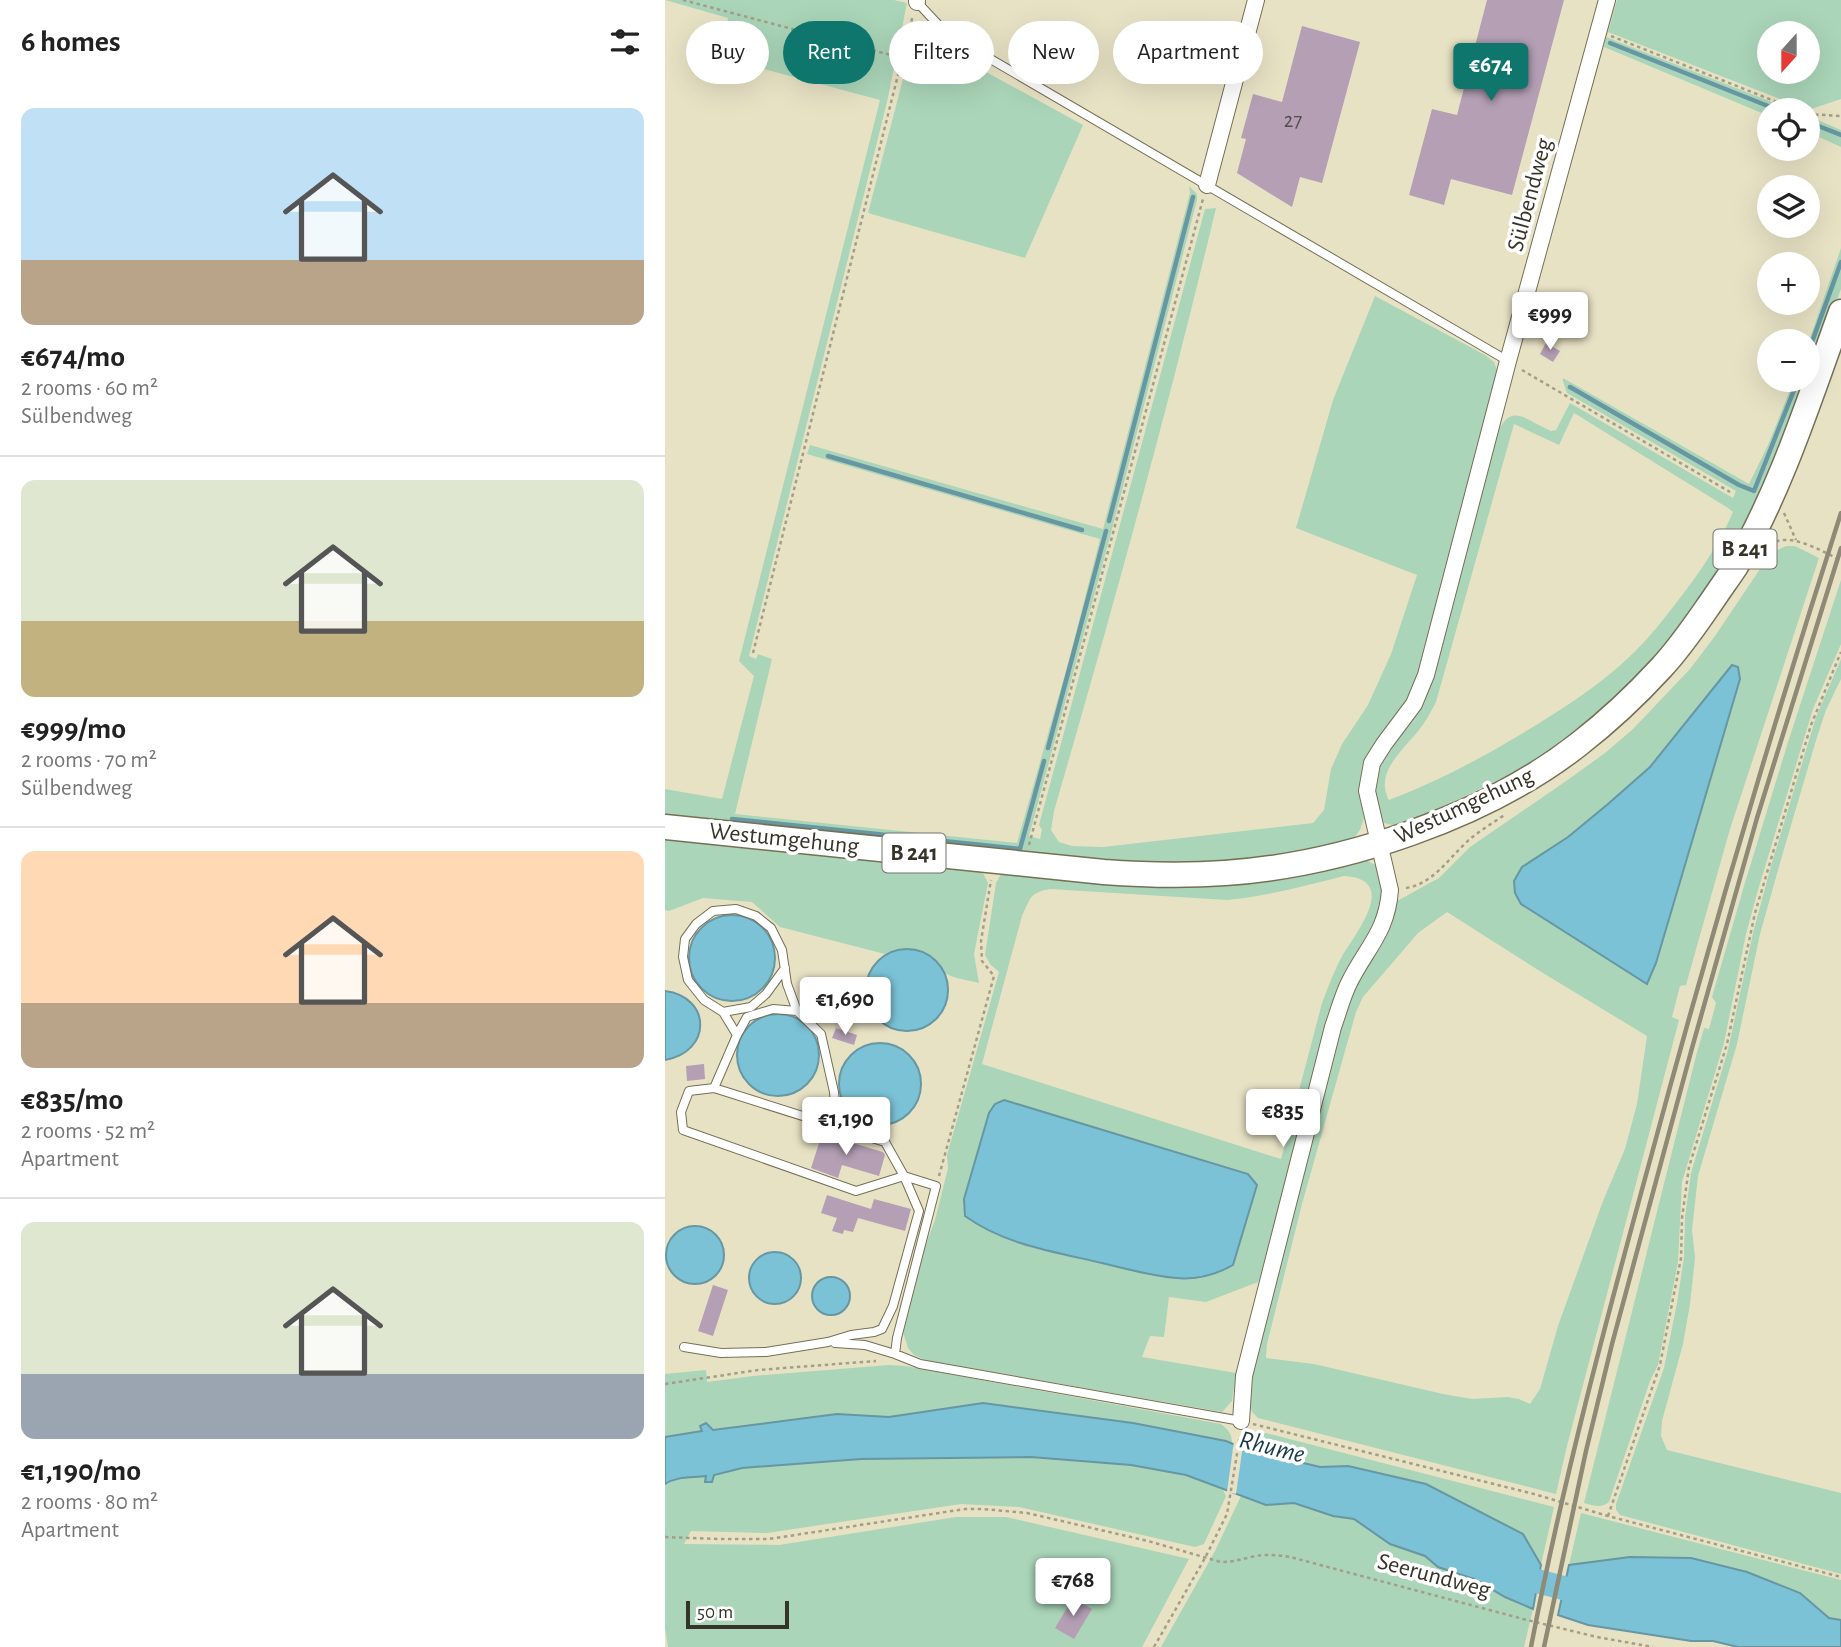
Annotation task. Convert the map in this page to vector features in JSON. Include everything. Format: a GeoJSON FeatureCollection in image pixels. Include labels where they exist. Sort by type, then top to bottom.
{"type":"FeatureCollection","features":[{"type":"Feature","properties":{"kind":"main road","name":"Westumgehung"},"geometry":{"type":"LineString","coordinates":[[665,827],[1104,873],[1164,875],[1283,866],[1379,844],[1461,812],[1545,768],[1580,744],[1661,668],[1685,637],[1735,567],[1756,528],[1786,461],[1841,312]]}},
{"type":"Feature","properties":{"kind":"street"},"geometry":{"type":"LineString","coordinates":[[1207,186],[1256,0]]}},
{"type":"Feature","properties":{"kind":"street","name":"Sülbendweg"},"geometry":{"type":"LineString","coordinates":[[1241,1421],[1244,1376],[1333,1027],[1347,987],[1360,961],[1374,943],[1389,905],[1390,890],[1367,791],[1372,763],[1414,704],[1426,675],[1508,361],[1607,0]]}},
{"type":"Feature","properties":{"kind":"lane"},"geometry":{"type":"LineString","coordinates":[[917,1],[946,33],[1508,361]]}},
{"type":"Feature","properties":{"kind":"lane"},"geometry":{"type":"LineString","coordinates":[[737,1035],[723,1012],[704,1000],[688,980],[683,957],[685,939],[696,924],[713,911],[736,909],[756,916],[771,928],[782,950],[787,984],[797,1011],[821,1034],[834,1092],[837,1127]]}},
{"type":"Feature","properties":{"kind":"lane"},"geometry":{"type":"LineString","coordinates":[[723,1012],[751,1007],[766,995],[785,968]]}},
{"type":"Feature","properties":{"kind":"lane"},"geometry":{"type":"LineString","coordinates":[[714,1088],[747,1017],[773,1009],[797,1011]]}},
{"type":"Feature","properties":{"kind":"lane"},"geometry":{"type":"LineString","coordinates":[[684,1347],[721,1353],[766,1352],[828,1342],[882,1329],[893,1306],[919,1211],[904,1177],[885,1142],[714,1088],[689,1091],[681,1112],[683,1129],[856,1191],[904,1177],[936,1186],[895,1354]]}},
{"type":"Feature","properties":{"kind":"lane"},"geometry":{"type":"LineString","coordinates":[[828,1342],[865,1345],[920,1364],[1241,1421]]}},
{"type":"Feature","properties":{"kind":"path"},"geometry":{"type":"LineString","coordinates":[[683,0],[889,55]]}},
{"type":"Feature","properties":{"kind":"path"},"geometry":{"type":"LineString","coordinates":[[912,21],[917,1]]}},
{"type":"Feature","properties":{"kind":"path"},"geometry":{"type":"LineString","coordinates":[[1598,31],[1767,98]]}},
{"type":"Feature","properties":{"kind":"path"},"geometry":{"type":"LineString","coordinates":[[753,653],[895,84]]}},
{"type":"Feature","properties":{"kind":"path"},"geometry":{"type":"LineString","coordinates":[[1820,115],[1841,116]]}},
{"type":"Feature","properties":{"kind":"path"},"geometry":{"type":"LineString","coordinates":[[1033,832],[1207,186]]}},
{"type":"Feature","properties":{"kind":"path"},"geometry":{"type":"LineString","coordinates":[[1508,361],[1730,492]]}},
{"type":"Feature","properties":{"kind":"path"},"geometry":{"type":"LineString","coordinates":[[1784,510],[1796,540]]}},
{"type":"Feature","properties":{"kind":"path"},"geometry":{"type":"LineString","coordinates":[[1765,549],[1775,541],[1796,540],[1841,560]]}},
{"type":"Feature","properties":{"kind":"path"},"geometry":{"type":"LineString","coordinates":[[1608,1516],[1660,1365],[1681,1258],[1682,1218],[1689,1167],[1727,1044],[1758,902],[1811,725],[1841,652]]}},
{"type":"Feature","properties":{"kind":"path"},"geometry":{"type":"LineString","coordinates":[[936,1186],[994,975],[982,961],[981,941],[994,861]]}},
{"type":"Feature","properties":{"kind":"path"},"geometry":{"type":"LineString","coordinates":[[665,1384],[758,1370],[884,1360],[895,1354]]}},
{"type":"Feature","properties":{"kind":"path"},"geometry":{"type":"LineString","coordinates":[[1241,1421],[1534,1494],[1841,1577]]}},
{"type":"Feature","properties":{"kind":"path"},"geometry":{"type":"LineString","coordinates":[[1154,1647],[1227,1514],[1239,1441]]}},
{"type":"Feature","properties":{"kind":"path","name":"Seerundweg"},"geometry":{"type":"LineString","coordinates":[[665,1536],[769,1539],[965,1509],[1027,1513],[1148,1541],[1221,1562],[1271,1555],[1294,1558],[1597,1637],[1653,1647]]}},
{"type":"Feature","properties":{"kind":"green space"},"geometry":{"type":"Polygon","coordinates":[[[665,0],[894,0],[907,3],[903,21],[889,21],[891,84],[887,102],[749,656],[756,659],[758,654],[772,659],[735,814],[1017,843],[1100,539],[807,454],[810,445],[1103,529],[1190,193],[1189,186],[1197,194],[1197,200],[1029,836],[1040,839],[1042,830],[1039,825],[1205,209],[1216,208],[1159,435],[1054,811],[1051,830],[1059,842],[1072,846],[1103,847],[1313,823],[1324,810],[1331,769],[1342,744],[1368,705],[1391,654],[1417,575],[1296,528],[1333,400],[1375,296],[1485,355],[1494,362],[1498,373],[1419,671],[1407,701],[1362,766],[1360,793],[1364,818],[1353,839],[1265,857],[1186,866],[1132,866],[665,818],[665,789],[722,799],[754,676],[739,661],[880,100],[820,84],[875,84],[875,21],[783,21],[783,74],[769,70],[769,21],[727,21],[728,18],[665,0]]]}},
{"type":"Feature","properties":{"kind":"green space"},"geometry":{"type":"Polygon","coordinates":[[[1617,0],[1841,0],[1841,99],[1820,106],[1820,98],[1777,98],[1608,32],[1617,0]]]}},
{"type":"Feature","properties":{"kind":"green space"},"geometry":{"type":"Polygon","coordinates":[[[1606,37],[1761,98],[1757,98],[1757,111],[1604,47],[1606,37]]]}},
{"type":"Feature","properties":{"kind":"green space"},"geometry":{"type":"Polygon","coordinates":[[[994,76],[1083,125],[1025,258],[868,213],[902,84],[994,84],[994,76]]]}},
{"type":"Feature","properties":{"kind":"green space"},"geometry":{"type":"Polygon","coordinates":[[[1820,121],[1841,130],[1841,147],[1820,137],[1820,121]]]}},
{"type":"Feature","properties":{"kind":"green space"},"geometry":{"type":"Polygon","coordinates":[[[1841,248],[1841,289],[1820,347],[1820,329],[1813,329],[1841,248]]]}},
{"type":"Feature","properties":{"kind":"green space"},"geometry":{"type":"Polygon","coordinates":[[[1563,378],[1749,484],[1789,392],[1804,392],[1741,537],[1670,643],[1585,730],[1533,763],[1432,812],[1396,826],[1384,823],[1376,803],[1376,775],[1388,751],[1421,706],[1494,440],[1505,420],[1511,416],[1524,417],[1551,431],[1556,430],[1570,403],[1733,498],[1736,491],[1567,393],[1563,378]],[[1574,413],[1559,445],[1514,424],[1436,702],[1419,730],[1392,762],[1385,780],[1389,800],[1471,763],[1546,719],[1601,681],[1651,635],[1699,572],[1718,543],[1733,512],[1574,413]]]}},
{"type":"Feature","properties":{"kind":"green space"},"geometry":{"type":"Polygon","coordinates":[[[1786,546],[1795,546],[1819,558],[1730,829],[1686,985],[1680,986],[1672,1017],[1679,1020],[1556,1494],[1258,1418],[1250,1408],[1254,1366],[1343,1019],[1358,978],[1388,930],[1397,901],[1439,878],[1470,847],[1605,753],[1633,729],[1690,669],[1775,551],[1786,546]],[[1447,912],[1418,933],[1363,997],[1356,1012],[1302,1204],[1267,1344],[1266,1358],[1314,1364],[1443,1394],[1472,1399],[1508,1397],[1530,1404],[1540,1389],[1558,1326],[1603,1201],[1625,1149],[1637,1104],[1647,1036],[1447,912]]]}},
{"type":"Feature","properties":{"kind":"green space"},"geometry":{"type":"Polygon","coordinates":[[[1841,580],[1841,644],[1813,709],[1758,890],[1746,934],[1724,1043],[1682,1182],[1678,1262],[1658,1365],[1650,1381],[1609,1502],[1600,1506],[1584,1503],[1696,1056],[1704,1028],[1709,1029],[1716,1003],[1712,997],[1788,742],[1841,580]]]}},
{"type":"Feature","properties":{"kind":"green space"},"geometry":{"type":"Polygon","coordinates":[[[1841,659],[1841,679],[1817,737],[1782,856],[1760,934],[1737,1044],[1698,1176],[1692,1230],[1695,1258],[1690,1304],[1683,1344],[1662,1421],[1661,1436],[1667,1450],[1841,1493],[1841,1574],[1620,1515],[1616,1504],[1664,1368],[1684,1257],[1685,1217],[1691,1173],[1728,1050],[1753,933],[1816,717],[1841,659]]]}},
{"type":"Feature","properties":{"kind":"green space"},"geometry":{"type":"Polygon","coordinates":[[[665,835],[969,868],[983,873],[988,883],[974,954],[979,983],[947,974],[931,956],[918,950],[905,949],[885,954],[780,927],[752,902],[703,898],[669,911],[665,910],[665,835]]]}},
{"type":"Feature","properties":{"kind":"green space"},"geometry":{"type":"Polygon","coordinates":[[[1360,861],[1368,861],[1377,866],[1383,897],[1380,912],[1368,940],[1258,1282],[1206,1302],[1169,1297],[1164,1337],[1150,1336],[1142,1357],[1236,1373],[1232,1401],[1222,1412],[925,1360],[914,1355],[908,1348],[903,1332],[948,1168],[947,1155],[999,972],[985,955],[996,883],[1002,872],[1360,861]],[[1344,876],[1227,900],[1050,889],[1038,892],[1031,897],[1022,916],[982,1064],[1281,1159],[1322,1003],[1339,962],[1369,909],[1372,897],[1369,887],[1361,879],[1344,876]]]}},
{"type":"Feature","properties":{"kind":"green space"},"geometry":{"type":"Polygon","coordinates":[[[889,1365],[1221,1424],[1229,1432],[1232,1444],[1133,1423],[983,1403],[889,1417],[837,1414],[715,1475],[742,1468],[861,1459],[1031,1457],[1131,1465],[1186,1475],[1223,1490],[1226,1496],[1204,1544],[1195,1547],[1019,1507],[961,1504],[767,1533],[691,1531],[684,1544],[779,1545],[956,1517],[1006,1517],[1189,1559],[1142,1647],[668,1647],[665,1628],[665,1374],[706,1370],[707,1382],[889,1365]]]}},
{"type":"Feature","properties":{"kind":"green space"},"geometry":{"type":"Polygon","coordinates":[[[1266,1433],[1554,1507],[1541,1565],[1523,1534],[1479,1512],[1348,1466],[1320,1467],[1245,1449],[1246,1440],[1255,1434],[1266,1433]]]}},
{"type":"Feature","properties":{"kind":"green space"},"geometry":{"type":"Polygon","coordinates":[[[1241,1496],[1266,1505],[1294,1503],[1333,1516],[1354,1519],[1390,1544],[1425,1556],[1438,1567],[1474,1579],[1533,1609],[1524,1647],[1161,1647],[1215,1551],[1241,1496]]]}},
{"type":"Feature","properties":{"kind":"green space"},"geometry":{"type":"Polygon","coordinates":[[[1581,1513],[1841,1580],[1841,1620],[1829,1618],[1800,1593],[1691,1558],[1630,1557],[1569,1565],[1581,1513]]]}},
{"type":"Feature","properties":{"kind":"water"},"geometry":{"type":"Polygon","coordinates":[[[1732,665],[1738,667],[1740,679],[1656,963],[1647,984],[1521,904],[1515,893],[1514,881],[1522,867],[1568,837],[1650,767],[1732,665]]]}},
{"type":"Feature","properties":{"kind":"water"},"geometry":{"type":"Polygon","coordinates":[[[732,915],[756,922],[768,934],[775,958],[768,982],[756,994],[732,1001],[708,994],[696,982],[689,958],[696,934],[708,922],[732,915]]]}},
{"type":"Feature","properties":{"kind":"water"},"geometry":{"type":"Polygon","coordinates":[[[907,949],[923,952],[936,961],[945,974],[948,990],[945,1006],[936,1019],[923,1028],[907,1031],[891,1028],[878,1019],[869,1006],[866,990],[869,974],[878,961],[891,952],[907,949]]]}},
{"type":"Feature","properties":{"kind":"water"},"geometry":{"type":"Polygon","coordinates":[[[665,991],[680,995],[691,1003],[698,1013],[700,1025],[698,1036],[691,1047],[680,1055],[665,1060],[665,991]]]}},
{"type":"Feature","properties":{"kind":"water"},"geometry":{"type":"Polygon","coordinates":[[[778,1014],[794,1018],[807,1026],[815,1039],[819,1055],[815,1071],[807,1084],[794,1092],[778,1096],[762,1092],[749,1084],[741,1071],[737,1055],[741,1039],[749,1026],[762,1018],[778,1014]]]}},
{"type":"Feature","properties":{"kind":"water"},"geometry":{"type":"Polygon","coordinates":[[[880,1043],[896,1047],[909,1055],[917,1068],[921,1084],[917,1100],[909,1113],[896,1121],[880,1125],[864,1121],[851,1113],[843,1100],[839,1084],[843,1068],[851,1055],[864,1047],[880,1043]]]}},
{"type":"Feature","properties":{"kind":"water"},"geometry":{"type":"Polygon","coordinates":[[[1004,1100],[1248,1174],[1257,1185],[1233,1265],[1213,1274],[1191,1278],[1148,1274],[1014,1241],[965,1216],[964,1199],[989,1113],[995,1104],[1004,1100]]]}},
{"type":"Feature","properties":{"kind":"water"},"geometry":{"type":"Polygon","coordinates":[[[689,1226],[701,1226],[716,1234],[724,1249],[724,1261],[716,1276],[701,1284],[689,1284],[674,1276],[666,1261],[666,1249],[674,1234],[689,1226]]]}},
{"type":"Feature","properties":{"kind":"water"},"geometry":{"type":"Polygon","coordinates":[[[775,1252],[785,1254],[793,1260],[799,1268],[799,1288],[793,1296],[785,1302],[775,1304],[765,1302],[757,1296],[751,1288],[749,1278],[751,1268],[757,1260],[765,1254],[775,1252]]]}},
{"type":"Feature","properties":{"kind":"water"},"geometry":{"type":"Polygon","coordinates":[[[831,1277],[844,1283],[850,1296],[844,1309],[831,1315],[818,1309],[812,1296],[818,1283],[831,1277]]]}},
{"type":"Feature","properties":{"kind":"water"},"geometry":{"type":"Polygon","coordinates":[[[983,1403],[1133,1423],[1226,1441],[1245,1449],[1320,1467],[1348,1466],[1426,1484],[1523,1534],[1541,1565],[1533,1609],[1474,1579],[1438,1567],[1425,1556],[1390,1544],[1354,1519],[1333,1516],[1294,1503],[1266,1505],[1186,1475],[1131,1465],[1031,1457],[861,1459],[742,1468],[714,1475],[712,1482],[705,1482],[706,1476],[680,1478],[665,1484],[665,1437],[702,1431],[700,1426],[706,1423],[713,1430],[837,1414],[889,1417],[983,1403]]]}},
{"type":"Feature","properties":{"kind":"water"},"geometry":{"type":"Polygon","coordinates":[[[1630,1557],[1691,1558],[1747,1572],[1800,1593],[1829,1618],[1841,1620],[1841,1647],[1738,1647],[1713,1641],[1691,1641],[1588,1625],[1558,1615],[1569,1565],[1630,1557]]]}},
{"type":"Feature","properties":{"kind":"pier"},"geometry":{"type":"Polygon","coordinates":[[[1234,1441],[1243,1445],[1236,1494],[1227,1492],[1234,1441]]]}},
{"type":"Feature","properties":{"kind":"building"},"geometry":{"type":"Polygon","coordinates":[[[1487,0],[1564,0],[1512,195],[1451,179],[1444,205],[1409,195],[1432,109],[1457,115],[1487,0]]]}},
{"type":"Feature","properties":{"kind":"building"},"geometry":{"type":"Polygon","coordinates":[[[1302,26],[1360,42],[1322,183],[1300,177],[1292,207],[1237,173],[1246,139],[1241,138],[1253,94],[1282,102],[1302,26]]]}},
{"type":"Feature","properties":{"kind":"building"},"geometry":{"type":"Polygon","coordinates":[[[1546,343],[1560,351],[1553,362],[1540,354],[1546,343]]]}},
{"type":"Feature","properties":{"kind":"building"},"geometry":{"type":"Polygon","coordinates":[[[836,1028],[857,1035],[854,1045],[832,1038],[836,1028]]]}},
{"type":"Feature","properties":{"kind":"building"},"geometry":{"type":"Polygon","coordinates":[[[704,1064],[705,1079],[687,1081],[686,1066],[704,1064]]]}},
{"type":"Feature","properties":{"kind":"building"},"geometry":{"type":"Polygon","coordinates":[[[822,1134],[883,1152],[885,1155],[879,1176],[842,1165],[838,1178],[811,1168],[822,1134]]]}},
{"type":"Feature","properties":{"kind":"building"},"geometry":{"type":"Polygon","coordinates":[[[827,1195],[871,1209],[874,1199],[911,1209],[905,1231],[858,1218],[853,1232],[844,1230],[843,1234],[832,1231],[837,1218],[821,1213],[827,1195]]]}},
{"type":"Feature","properties":{"kind":"building"},"geometry":{"type":"Polygon","coordinates":[[[713,1285],[728,1290],[713,1336],[698,1331],[713,1285]]]}},
{"type":"Feature","properties":{"kind":"building"},"geometry":{"type":"Polygon","coordinates":[[[1073,1598],[1092,1609],[1074,1639],[1055,1628],[1073,1598]]]}},
{"type":"Feature","properties":{"kind":"waterway"},"geometry":{"type":"LineString","coordinates":[[1610,43],[1757,102]]}},
{"type":"Feature","properties":{"kind":"waterway"},"geometry":{"type":"LineString","coordinates":[[1820,127],[1841,135]]}},
{"type":"Feature","properties":{"kind":"waterway"},"geometry":{"type":"LineString","coordinates":[[1109,521],[1193,197]]}},
{"type":"Feature","properties":{"kind":"waterway"},"geometry":{"type":"LineString","coordinates":[[1817,329],[1841,262]]}},
{"type":"Feature","properties":{"kind":"waterway"},"geometry":{"type":"LineString","coordinates":[[1570,387],[1739,485],[1754,491],[1793,392]]}},
{"type":"Feature","properties":{"kind":"waterway"},"geometry":{"type":"LineString","coordinates":[[828,456],[1082,530]]}},
{"type":"Feature","properties":{"kind":"waterway"},"geometry":{"type":"LineString","coordinates":[[1048,748],[1106,531]]}},
{"type":"Feature","properties":{"kind":"waterway"},"geometry":{"type":"LineString","coordinates":[[732,819],[1020,849],[1044,761]]}},
{"type":"Feature","properties":{"kind":"waterway","name":"Rhume"},"geometry":{"type":"LineString","coordinates":[[1507,1573],[1597,1597]]}},
{"type":"Feature","properties":{"kind":"railway"},"geometry":{"type":"LineString","coordinates":[[1531,1647],[1557,1522],[1587,1399],[1674,1072],[1743,832],[1841,513]]}},
{"type":"Feature","properties":{"kind":"railway"},"geometry":{"type":"LineString","coordinates":[[1544,1647],[1612,1344],[1757,818],[1841,548]]}}]}
